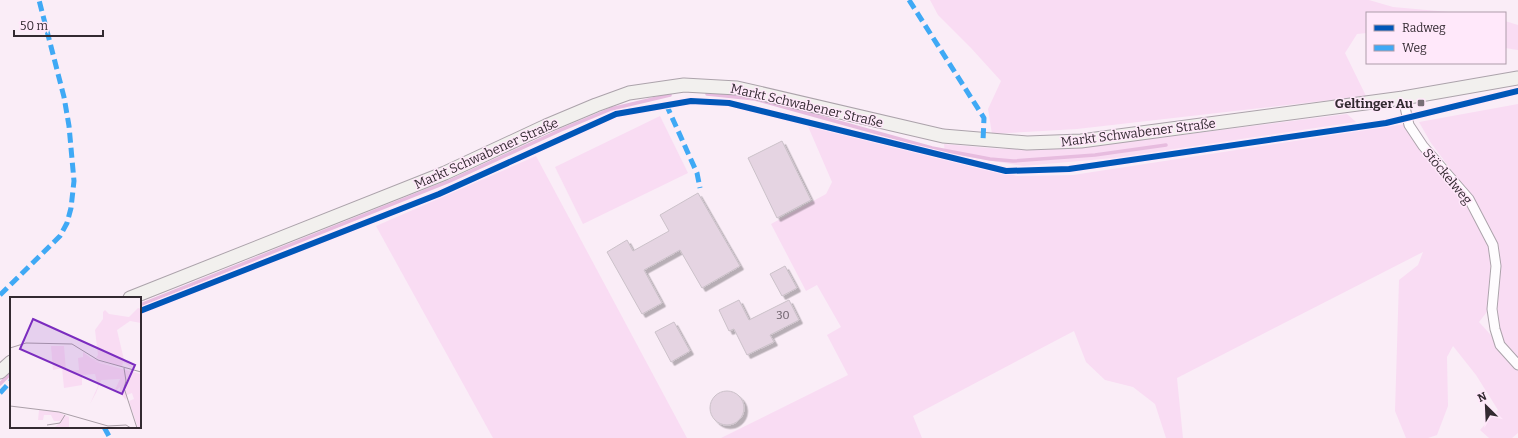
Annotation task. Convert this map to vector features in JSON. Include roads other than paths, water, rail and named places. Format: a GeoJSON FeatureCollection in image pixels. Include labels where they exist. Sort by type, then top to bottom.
{"type":"FeatureCollection","features":[{"type":"Feature","properties":{"kind":"main road","name":"Markt Schwabener Straße"},"geometry":{"type":"LineString","coordinates":[[133,297],[444,173],[596,105],[629,93],[659,87],[711,85],[737,88],[943,136],[1027,143],[1081,141],[1403,98],[1518,78]]}},
{"type":"Feature","properties":{"kind":"main road"},"geometry":{"type":"LineString","coordinates":[[0,372],[10,363]]}},
{"type":"Feature","properties":{"kind":"street","name":"Stöckelweg"},"geometry":{"type":"LineString","coordinates":[[1403,98],[1409,125],[1423,146],[1469,199],[1493,245],[1496,266],[1492,309],[1495,329],[1500,345],[1518,365]]}},
{"type":"Feature","properties":{"kind":"waterway"},"geometry":{"type":"LineString","coordinates":[[707,94],[755,99],[932,148],[990,159],[1013,161],[1095,155],[1166,145]]}},
{"type":"Feature","properties":{"kind":"waterway"},"geometry":{"type":"LineString","coordinates":[[141,305],[450,181],[561,130],[611,109],[670,95]]}},
{"type":"Feature","properties":{"kind":"waterway"},"geometry":{"type":"LineString","coordinates":[[0,384],[10,374]]}},
{"type":"Feature","properties":{"kind":"place","name":"Geltinger Au"},"geometry":{"type":"Point","coordinates":[1421,103]}}]}
